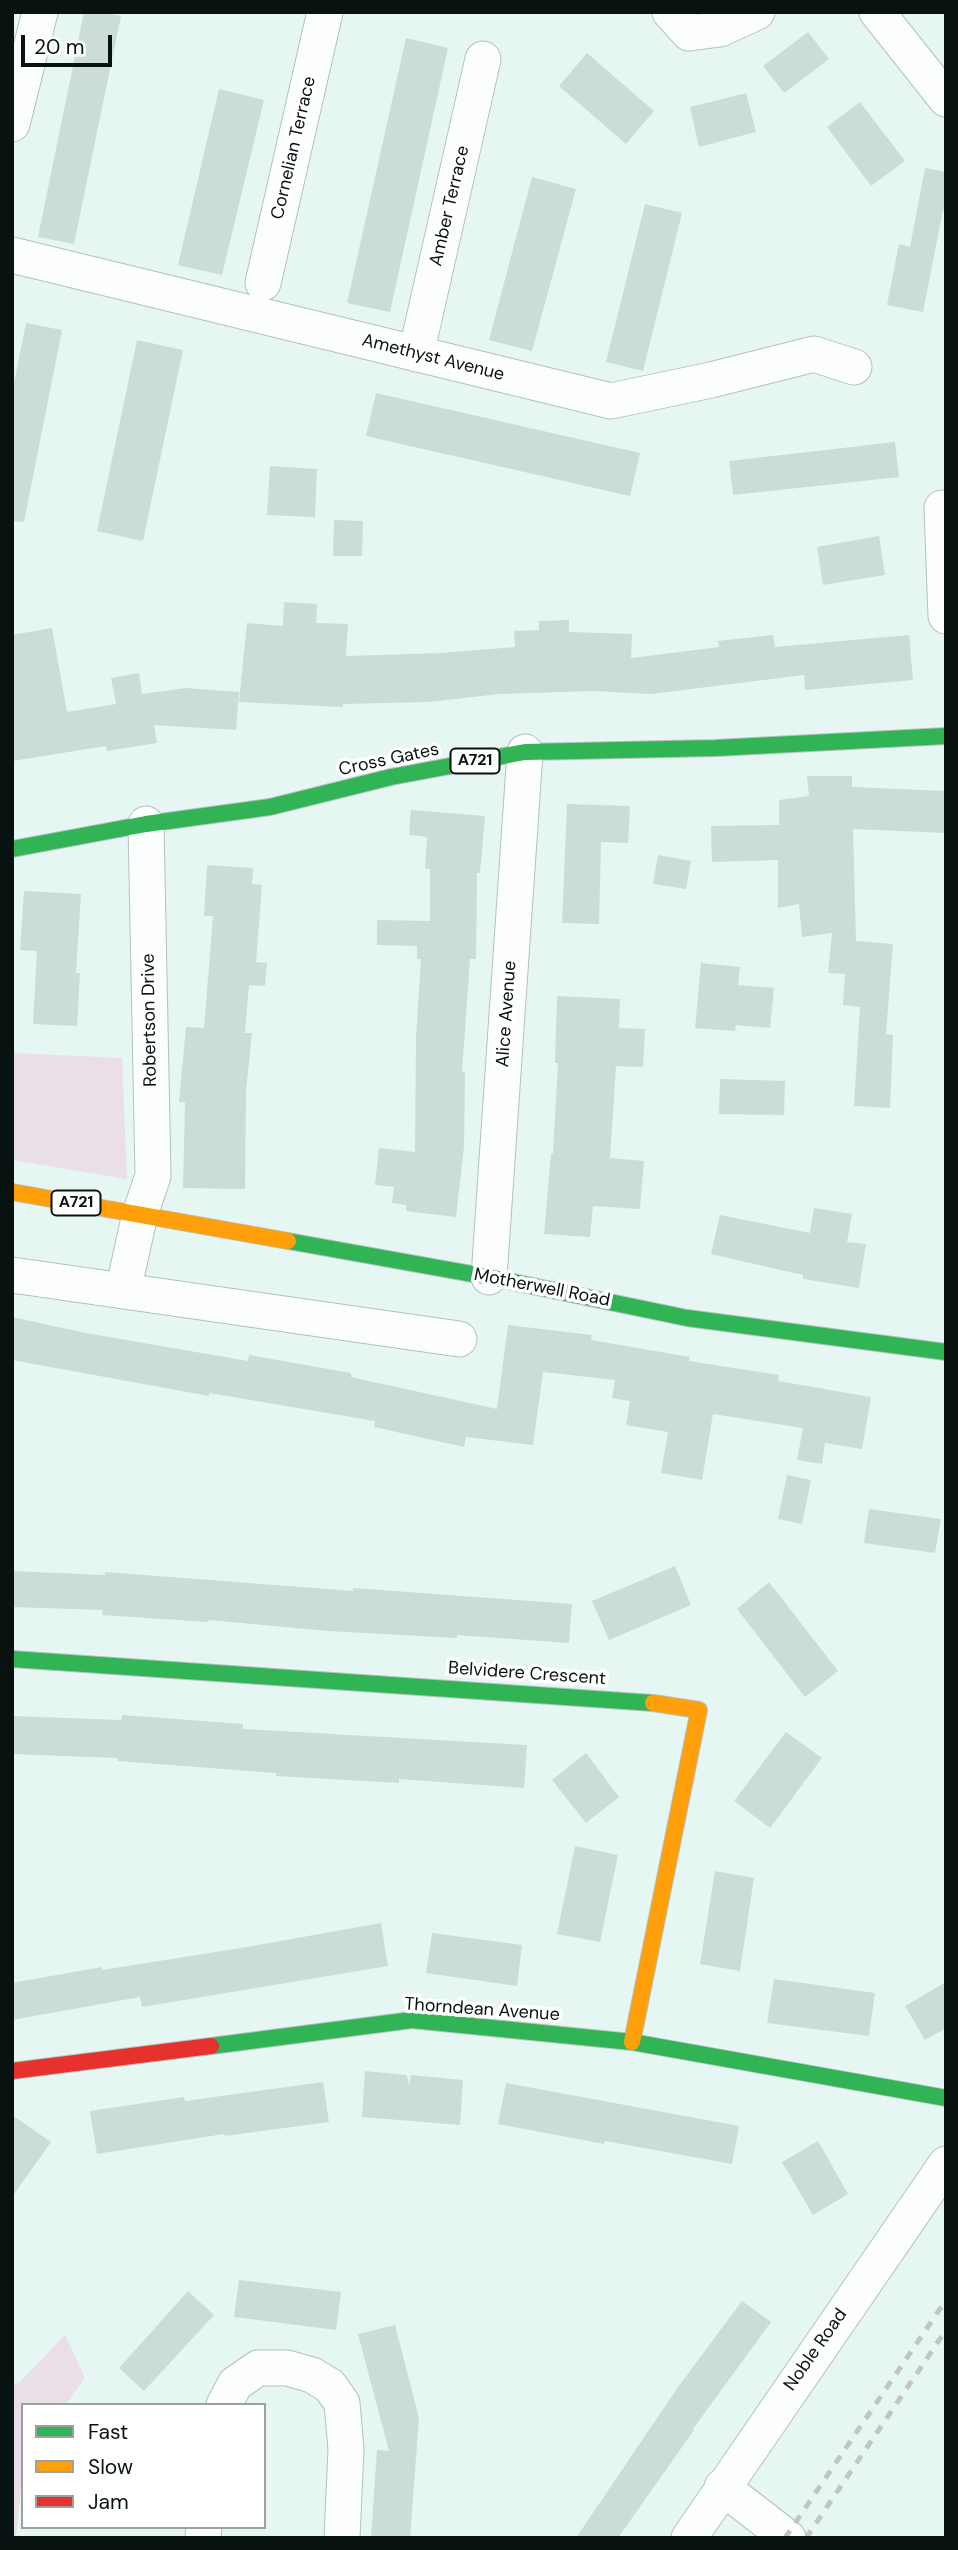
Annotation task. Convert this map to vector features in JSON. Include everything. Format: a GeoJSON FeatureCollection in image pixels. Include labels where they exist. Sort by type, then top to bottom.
{"type":"FeatureCollection","features":[{"type":"Feature","properties":{"kind":"street"},"geometry":{"type":"LineString","coordinates":[[12,124],[40,12]]}},
{"type":"Feature","properties":{"kind":"street","name":"Cornelian Terrace"},"geometry":{"type":"LineString","coordinates":[[263,283],[325,12]]}},
{"type":"Feature","properties":{"kind":"street"},"geometry":{"type":"LineString","coordinates":[[670,12],[689,33],[720,29],[757,12]]}},
{"type":"Feature","properties":{"kind":"street"},"geometry":{"type":"LineString","coordinates":[[877,12],[946,99]]}},
{"type":"Feature","properties":{"kind":"street","name":"Amber Terrace"},"geometry":{"type":"LineString","coordinates":[[416,354],[484,59]]}},
{"type":"Feature","properties":{"kind":"street","name":"Amethyst Avenue"},"geometry":{"type":"LineString","coordinates":[[12,255],[611,401],[814,354],[854,367]]}},
{"type":"Feature","properties":{"kind":"street"},"geometry":{"type":"LineString","coordinates":[[942,508],[946,616]]}},
{"type":"Feature","properties":{"kind":"street","name":"Cross Gates"},"geometry":{"type":"LineString","coordinates":[[12,849],[146,824],[270,807],[391,777],[525,752],[716,748],[946,736]]}},
{"type":"Feature","properties":{"kind":"street","name":"Alice Avenue"},"geometry":{"type":"LineString","coordinates":[[489,1277],[525,752]]}},
{"type":"Feature","properties":{"kind":"street","name":"Robertson Drive"},"geometry":{"type":"LineString","coordinates":[[140,1214],[153,1176],[146,824]]}},
{"type":"Feature","properties":{"kind":"street","name":"Motherwell Road"},"geometry":{"type":"LineString","coordinates":[[12,1192],[489,1277],[687,1318],[946,1352]]}},
{"type":"Feature","properties":{"kind":"street"},"geometry":{"type":"LineString","coordinates":[[123,1291],[140,1214]]}},
{"type":"Feature","properties":{"kind":"street"},"geometry":{"type":"LineString","coordinates":[[12,1275],[459,1339]]}},
{"type":"Feature","properties":{"kind":"street","name":"Belvidere Crescent"},"geometry":{"type":"LineString","coordinates":[[12,1659],[617,1699],[699,1710],[632,2042]]}},
{"type":"Feature","properties":{"kind":"street","name":"Thorndean Avenue"},"geometry":{"type":"LineString","coordinates":[[12,2071],[412,2020],[632,2042],[946,2098]]}},
{"type":"Feature","properties":{"kind":"street","name":"Noble Road"},"geometry":{"type":"LineString","coordinates":[[689,2538],[946,2164]]}},
{"type":"Feature","properties":{"kind":"street"},"geometry":{"type":"LineString","coordinates":[[225,2403],[235,2385],[258,2368],[287,2368],[312,2375],[330,2386],[342,2403],[346,2449],[342,2538]]}},
{"type":"Feature","properties":{"kind":"street"},"geometry":{"type":"LineString","coordinates":[[722,2487],[788,2538]]}},
{"type":"Feature","properties":{"kind":"shaded area"},"geometry":{"type":"Polygon","coordinates":[[[12,1053],[122,1058],[127,1179],[12,1160],[12,1053]]]}},
{"type":"Feature","properties":{"kind":"shaded area"},"geometry":{"type":"Polygon","coordinates":[[[65,2335],[85,2378],[66,2403],[21,2403],[21,2489],[16,2538],[12,2538],[12,2384],[19,2383],[65,2335]]]}},
{"type":"Feature","properties":{"kind":"building"},"geometry":{"type":"Polygon","coordinates":[[[84,12],[121,16],[74,244],[38,237],[84,12]]]}},
{"type":"Feature","properties":{"kind":"building"},"geometry":{"type":"Polygon","coordinates":[[[808,32],[829,59],[784,93],[763,66],[808,32]]]}},
{"type":"Feature","properties":{"kind":"building"},"geometry":{"type":"Polygon","coordinates":[[[406,38],[448,48],[390,312],[347,303],[406,38]]]}},
{"type":"Feature","properties":{"kind":"building"},"geometry":{"type":"Polygon","coordinates":[[[587,53],[654,111],[626,144],[559,86],[587,53]]]}},
{"type":"Feature","properties":{"kind":"building"},"geometry":{"type":"Polygon","coordinates":[[[219,89],[264,100],[222,275],[178,265],[219,89]]]}},
{"type":"Feature","properties":{"kind":"building"},"geometry":{"type":"Polygon","coordinates":[[[746,93],[756,132],[699,147],[690,107],[746,93]]]}},
{"type":"Feature","properties":{"kind":"building"},"geometry":{"type":"Polygon","coordinates":[[[860,102],[905,161],[871,186],[827,127],[860,102]]]}},
{"type":"Feature","properties":{"kind":"building"},"geometry":{"type":"Polygon","coordinates":[[[925,168],[946,172],[946,210],[943,210],[923,312],[887,305],[899,244],[910,247],[925,168]]]}},
{"type":"Feature","properties":{"kind":"building"},"geometry":{"type":"Polygon","coordinates":[[[532,177],[576,189],[532,351],[489,340],[532,177]]]}},
{"type":"Feature","properties":{"kind":"building"},"geometry":{"type":"Polygon","coordinates":[[[645,204],[682,213],[643,371],[606,362],[645,204]]]}},
{"type":"Feature","properties":{"kind":"building"},"geometry":{"type":"Polygon","coordinates":[[[26,323],[62,330],[24,522],[12,521],[12,393],[26,323]]]}},
{"type":"Feature","properties":{"kind":"building"},"geometry":{"type":"Polygon","coordinates":[[[137,340],[183,350],[143,541],[97,531],[137,340]]]}},
{"type":"Feature","properties":{"kind":"building"},"geometry":{"type":"Polygon","coordinates":[[[376,393],[640,453],[630,496],[366,436],[376,393]]]}},
{"type":"Feature","properties":{"kind":"building"},"geometry":{"type":"Polygon","coordinates":[[[895,442],[899,477],[733,495],[729,461],[895,442]]]}},
{"type":"Feature","properties":{"kind":"building"},"geometry":{"type":"Polygon","coordinates":[[[270,466],[317,469],[315,517],[267,515],[270,466]]]}},
{"type":"Feature","properties":{"kind":"building"},"geometry":{"type":"Polygon","coordinates":[[[334,520],[363,521],[362,556],[333,556],[334,520]]]}},
{"type":"Feature","properties":{"kind":"building"},"geometry":{"type":"Polygon","coordinates":[[[879,536],[885,575],[823,585],[817,547],[879,536]]]}},
{"type":"Feature","properties":{"kind":"building"},"geometry":{"type":"Polygon","coordinates":[[[284,602],[317,604],[316,623],[348,624],[346,656],[515,647],[514,631],[539,630],[539,621],[569,620],[569,632],[632,634],[631,658],[719,647],[718,641],[773,635],[775,647],[909,635],[913,680],[805,690],[804,675],[651,694],[593,691],[499,694],[429,702],[343,704],[343,707],[239,702],[247,623],[283,626],[284,602]]]}},
{"type":"Feature","properties":{"kind":"building"},"geometry":{"type":"Polygon","coordinates":[[[52,628],[67,712],[116,704],[111,678],[139,673],[142,694],[186,688],[239,692],[236,730],[154,725],[157,743],[107,751],[106,746],[12,761],[12,635],[52,628]]]}},
{"type":"Feature","properties":{"kind":"building"},"geometry":{"type":"Polygon","coordinates":[[[807,776],[852,776],[852,787],[946,791],[946,833],[853,829],[856,941],[893,944],[886,1034],[893,1035],[890,1108],[854,1106],[860,1007],[843,1005],[845,974],[828,973],[832,933],[802,937],[799,904],[778,908],[778,860],[712,862],[711,826],[779,825],[779,800],[809,796],[807,776]]]}},
{"type":"Feature","properties":{"kind":"building"},"geometry":{"type":"Polygon","coordinates":[[[567,804],[630,806],[628,843],[601,842],[599,924],[562,923],[567,804]]]}},
{"type":"Feature","properties":{"kind":"building"},"geometry":{"type":"Polygon","coordinates":[[[411,810],[485,816],[480,873],[477,873],[476,959],[470,959],[462,1072],[465,1072],[464,1147],[456,1217],[406,1211],[406,1205],[392,1203],[394,1187],[375,1185],[379,1148],[415,1152],[416,1038],[421,959],[417,959],[417,946],[377,945],[377,920],[430,921],[430,869],[425,869],[427,837],[409,835],[411,810]]]}},
{"type":"Feature","properties":{"kind":"building"},"geometry":{"type":"Polygon","coordinates":[[[658,855],[691,861],[686,889],[653,884],[658,855]]]}},
{"type":"Feature","properties":{"kind":"building"},"geometry":{"type":"Polygon","coordinates":[[[207,865],[253,868],[252,884],[262,885],[256,962],[267,963],[265,986],[249,985],[245,1033],[252,1033],[246,1091],[245,1189],[183,1188],[185,1102],[179,1102],[186,1027],[204,1028],[213,916],[204,916],[207,865]]]}},
{"type":"Feature","properties":{"kind":"building"},"geometry":{"type":"Polygon","coordinates":[[[24,891],[81,894],[76,973],[80,973],[77,1026],[33,1024],[37,951],[20,950],[24,891]]]}},
{"type":"Feature","properties":{"kind":"building"},"geometry":{"type":"Polygon","coordinates":[[[701,963],[740,967],[738,985],[774,988],[770,1028],[736,1025],[735,1031],[695,1028],[701,963]]]}},
{"type":"Feature","properties":{"kind":"building"},"geometry":{"type":"Polygon","coordinates":[[[557,996],[620,999],[619,1028],[645,1029],[643,1067],[616,1066],[610,1158],[644,1161],[640,1209],[593,1206],[590,1237],[544,1234],[553,1154],[558,1063],[555,1063],[557,996]]]}},
{"type":"Feature","properties":{"kind":"building"},"geometry":{"type":"Polygon","coordinates":[[[720,1079],[785,1081],[784,1115],[719,1114],[720,1079]]]}},
{"type":"Feature","properties":{"kind":"building"},"geometry":{"type":"Polygon","coordinates":[[[814,1208],[852,1214],[847,1242],[866,1244],[859,1288],[803,1279],[803,1275],[711,1254],[720,1215],[810,1233],[814,1208]]]}},
{"type":"Feature","properties":{"kind":"building"},"geometry":{"type":"Polygon","coordinates":[[[12,1317],[86,1333],[248,1361],[249,1355],[351,1373],[351,1377],[497,1409],[508,1325],[592,1335],[591,1340],[690,1357],[689,1361],[779,1375],[778,1381],[871,1397],[862,1449],[825,1443],[822,1464],[797,1460],[803,1428],[713,1414],[702,1480],[661,1473],[668,1432],[626,1425],[630,1401],[612,1398],[615,1380],[543,1372],[533,1445],[466,1437],[464,1447],[374,1427],[375,1421],[209,1393],[209,1396],[12,1360],[12,1317]]]}},
{"type":"Feature","properties":{"kind":"building"},"geometry":{"type":"Polygon","coordinates":[[[787,1475],[811,1480],[802,1524],[778,1519],[787,1475]]]}},
{"type":"Feature","properties":{"kind":"building"},"geometry":{"type":"Polygon","coordinates":[[[869,1509],[941,1519],[935,1553],[864,1543],[869,1509]]]}},
{"type":"Feature","properties":{"kind":"building"},"geometry":{"type":"Polygon","coordinates":[[[675,1566],[691,1605],[609,1640],[592,1601],[675,1566]]]}},
{"type":"Feature","properties":{"kind":"building"},"geometry":{"type":"Polygon","coordinates":[[[12,1571],[105,1575],[105,1572],[572,1604],[569,1643],[457,1635],[457,1638],[328,1631],[209,1620],[102,1615],[103,1610],[12,1607],[12,1571]]]}},
{"type":"Feature","properties":{"kind":"building"},"geometry":{"type":"Polygon","coordinates":[[[769,1582],[838,1671],[805,1697],[737,1609],[769,1582]]]}},
{"type":"Feature","properties":{"kind":"building"},"geometry":{"type":"Polygon","coordinates":[[[122,1715],[243,1724],[243,1729],[527,1745],[524,1788],[399,1779],[399,1783],[276,1776],[276,1773],[118,1761],[118,1758],[12,1754],[12,1716],[121,1720],[122,1715]]]}},
{"type":"Feature","properties":{"kind":"building"},"geometry":{"type":"Polygon","coordinates":[[[786,1732],[822,1758],[770,1828],[734,1801],[786,1732]]]}},
{"type":"Feature","properties":{"kind":"building"},"geometry":{"type":"Polygon","coordinates":[[[586,1753],[619,1797],[586,1823],[552,1780],[586,1753]]]}},
{"type":"Feature","properties":{"kind":"building"},"geometry":{"type":"Polygon","coordinates":[[[575,1846],[618,1855],[600,1942],[557,1934],[575,1846]]]}},
{"type":"Feature","properties":{"kind":"building"},"geometry":{"type":"Polygon","coordinates":[[[715,1871],[754,1878],[740,1971],[700,1964],[715,1871]]]}},
{"type":"Feature","properties":{"kind":"building"},"geometry":{"type":"Polygon","coordinates":[[[381,1923],[388,1966],[142,2007],[140,1997],[12,2020],[12,1983],[102,1967],[102,1970],[247,1947],[381,1923]]]}},
{"type":"Feature","properties":{"kind":"building"},"geometry":{"type":"Polygon","coordinates":[[[432,1933],[522,1945],[517,1986],[426,1973],[432,1933]]]}},
{"type":"Feature","properties":{"kind":"building"},"geometry":{"type":"Polygon","coordinates":[[[774,1979],[875,1993],[869,2036],[767,2023],[774,1979]]]}},
{"type":"Feature","properties":{"kind":"building"},"geometry":{"type":"Polygon","coordinates":[[[946,1982],[946,2028],[925,2040],[905,2006],[946,1982]]]}},
{"type":"Feature","properties":{"kind":"building"},"geometry":{"type":"Polygon","coordinates":[[[365,2071],[407,2075],[409,2085],[411,2075],[463,2080],[460,2125],[362,2117],[365,2071]]]}},
{"type":"Feature","properties":{"kind":"building"},"geometry":{"type":"Polygon","coordinates":[[[323,2082],[329,2122],[225,2136],[224,2134],[97,2154],[90,2111],[184,2097],[185,2101],[323,2082]]]}},
{"type":"Feature","properties":{"kind":"building"},"geometry":{"type":"Polygon","coordinates":[[[506,2083],[739,2126],[732,2164],[498,2124],[506,2083]]]}},
{"type":"Feature","properties":{"kind":"building"},"geometry":{"type":"Polygon","coordinates":[[[12,2115],[51,2142],[12,2197],[12,2115]]]}},
{"type":"Feature","properties":{"kind":"building"},"geometry":{"type":"Polygon","coordinates":[[[818,2141],[848,2194],[813,2215],[782,2162],[818,2141]]]}},
{"type":"Feature","properties":{"kind":"building"},"geometry":{"type":"Polygon","coordinates":[[[239,2280],[341,2292],[336,2330],[234,2317],[239,2280]]]}},
{"type":"Feature","properties":{"kind":"building"},"geometry":{"type":"Polygon","coordinates":[[[188,2291],[214,2315],[144,2391],[119,2368],[188,2291]]]}},
{"type":"Feature","properties":{"kind":"building"},"geometry":{"type":"Polygon","coordinates":[[[742,2301],[771,2322],[618,2538],[576,2538],[678,2387],[742,2301]]]}},
{"type":"Feature","properties":{"kind":"building"},"geometry":{"type":"Polygon","coordinates":[[[395,2325],[419,2418],[410,2538],[371,2538],[377,2450],[389,2451],[358,2334],[395,2325]]]}},
{"type":"Feature","properties":{"kind":"railway"},"geometry":{"type":"LineString","coordinates":[[785,2538],[946,2300]]}},
{"type":"Feature","properties":{"kind":"railway"},"geometry":{"type":"LineString","coordinates":[[806,2538],[946,2330]]}},
{"type":"Feature","properties":{"kind":"traffic: fast"},"geometry":{"type":"LineString","coordinates":[[12,849],[146,824],[270,807],[391,777],[525,752],[716,748],[946,736]]}},
{"type":"Feature","properties":{"kind":"traffic: fast"},"geometry":{"type":"LineString","coordinates":[[288,1241],[489,1277],[687,1318],[946,1352]]}},
{"type":"Feature","properties":{"kind":"traffic: fast"},"geometry":{"type":"LineString","coordinates":[[12,1659],[653,1703]]}},
{"type":"Feature","properties":{"kind":"traffic: fast"},"geometry":{"type":"LineString","coordinates":[[211,2046],[412,2020],[632,2042],[946,2098]]}},
{"type":"Feature","properties":{"kind":"traffic: slow"},"geometry":{"type":"LineString","coordinates":[[12,1192],[288,1241]]}},
{"type":"Feature","properties":{"kind":"traffic: slow"},"geometry":{"type":"LineString","coordinates":[[632,2042],[699,1710],[653,1703]]}},
{"type":"Feature","properties":{"kind":"traffic: jam"},"geometry":{"type":"LineString","coordinates":[[12,2071],[211,2046]]}}]}
